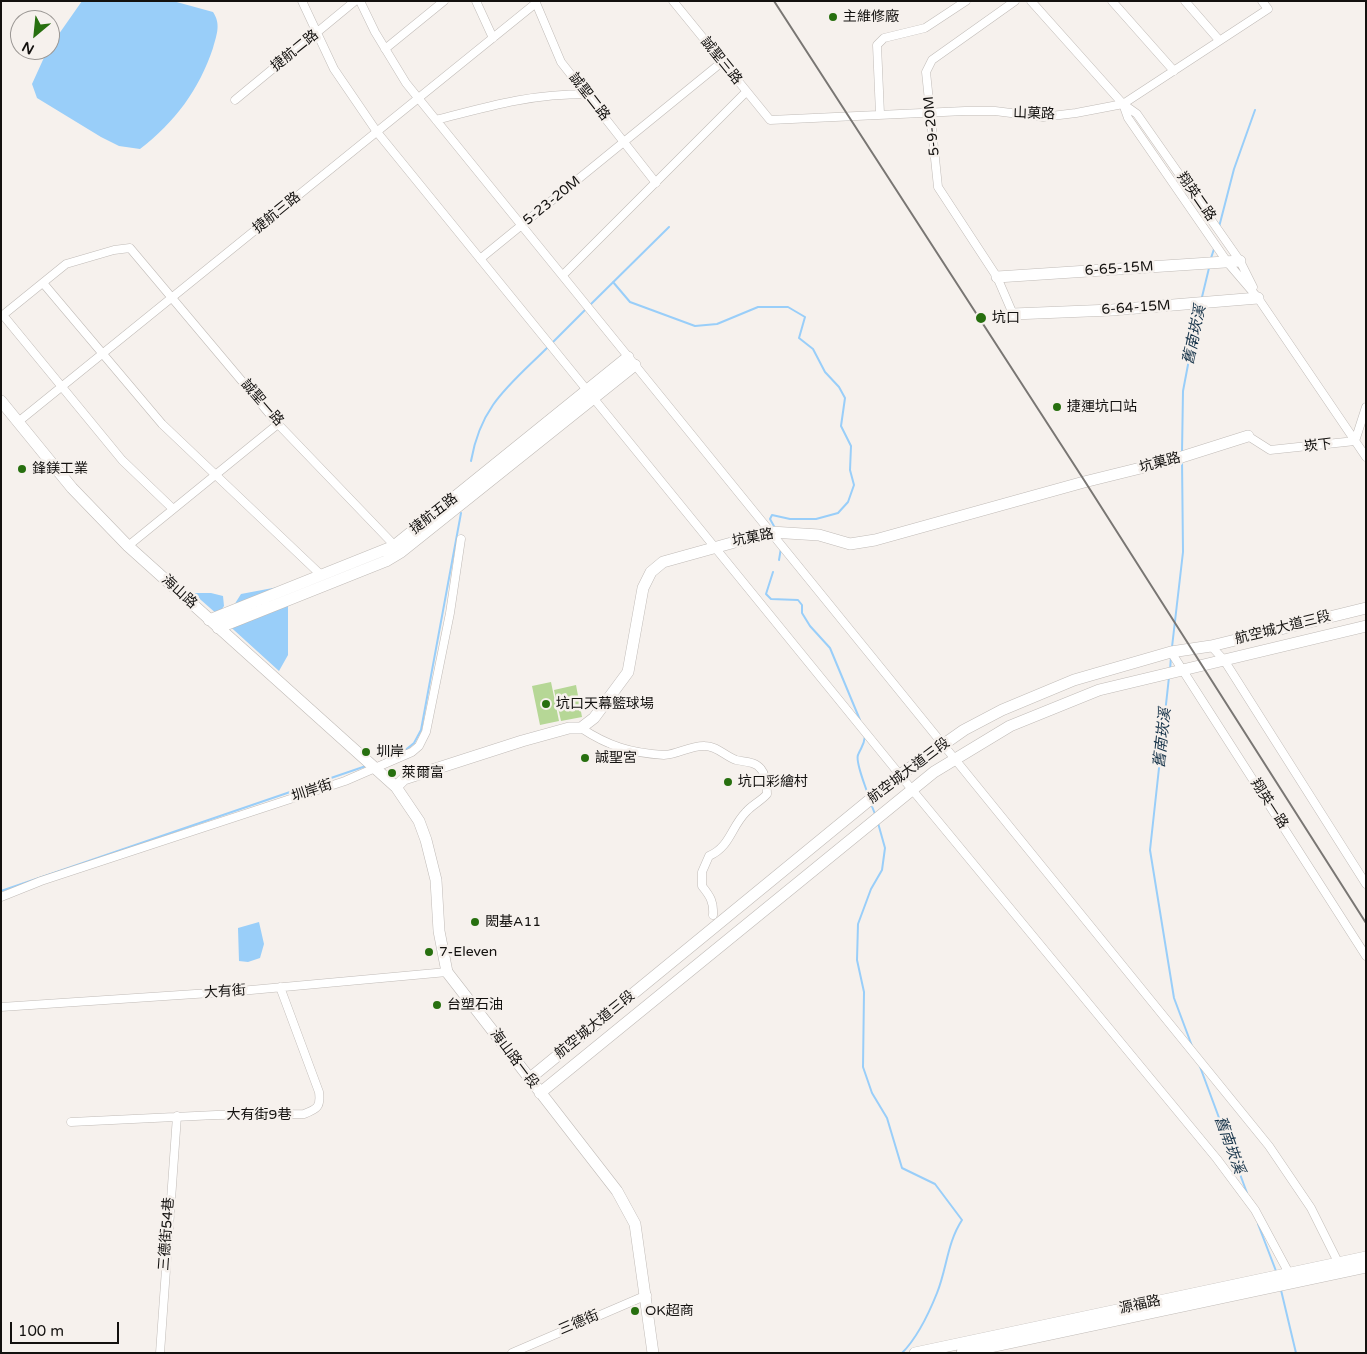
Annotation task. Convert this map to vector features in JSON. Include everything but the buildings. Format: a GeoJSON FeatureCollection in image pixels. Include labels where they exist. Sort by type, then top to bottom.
{"type":"FeatureCollection","features":[{"type":"Feature","properties":{"kind":"street"},"geometry":{"type":"LineString","coordinates":[[302,1],[334,69],[377,132],[591,392],[900,776],[1238,1186],[1255,1210],[1291,1279]]}},
{"type":"Feature","properties":{"kind":"street","name":"捷航二路"},"geometry":{"type":"LineString","coordinates":[[235,100],[355,1]]}},
{"type":"Feature","properties":{"kind":"street"},"geometry":{"type":"LineString","coordinates":[[360,1],[406,83],[1269,1146],[1312,1208],[1340,1268]]}},
{"type":"Feature","properties":{"kind":"street"},"geometry":{"type":"LineString","coordinates":[[386,49],[444,1]]}},
{"type":"Feature","properties":{"kind":"street"},"geometry":{"type":"LineString","coordinates":[[476,1],[493,38]]}},
{"type":"Feature","properties":{"kind":"street","name":"誠聖三路"},"geometry":{"type":"LineString","coordinates":[[673,1],[770,120]]}},
{"type":"Feature","properties":{"kind":"street"},"geometry":{"type":"LineString","coordinates":[[880,114],[877,45],[884,38],[925,28],[966,1]]}},
{"type":"Feature","properties":{"kind":"street","name":"5-9-20M"},"geometry":{"type":"LineString","coordinates":[[1013,314],[997,277],[938,186],[926,72],[932,60],[1015,1]]}},
{"type":"Feature","properties":{"kind":"street","name":"翔英二路"},"geometry":{"type":"LineString","coordinates":[[1031,1],[1123,104],[1137,114],[1240,261],[1258,298]]}},
{"type":"Feature","properties":{"kind":"street"},"geometry":{"type":"LineString","coordinates":[[1112,1],[1174,71]]}},
{"type":"Feature","properties":{"kind":"street"},"geometry":{"type":"LineString","coordinates":[[1185,1],[1219,40]]}},
{"type":"Feature","properties":{"kind":"street","name":"山菓路"},"geometry":{"type":"LineString","coordinates":[[770,120],[931,112],[995,112],[1043,117],[1123,104],[1268,9],[1262,1]]}},
{"type":"Feature","properties":{"kind":"street","name":"捷航三路"},"geometry":{"type":"LineString","coordinates":[[18,422],[536,3]]}},
{"type":"Feature","properties":{"kind":"street","name":"誠聖二路"},"geometry":{"type":"LineString","coordinates":[[536,3],[562,62],[656,183]]}},
{"type":"Feature","properties":{"kind":"street","name":"5-23-20M"},"geometry":{"type":"LineString","coordinates":[[480,259],[722,62]]}},
{"type":"Feature","properties":{"kind":"street"},"geometry":{"type":"LineString","coordinates":[[563,275],[746,92]]}},
{"type":"Feature","properties":{"kind":"street"},"geometry":{"type":"LineString","coordinates":[[436,120],[518,99],[542,95],[587,94]]}},
{"type":"Feature","properties":{"kind":"street","name":"翔英二路"},"geometry":{"type":"LineString","coordinates":[[1123,104],[1128,118],[1228,262],[1258,298],[1366,457]]}},
{"type":"Feature","properties":{"kind":"street","name":"誠聖一路"},"geometry":{"type":"LineString","coordinates":[[43,283],[66,264],[114,250],[130,248],[278,424],[398,549]]}},
{"type":"Feature","properties":{"kind":"street","name":"6-65-15M"},"geometry":{"type":"LineString","coordinates":[[997,277],[1240,261]]}},
{"type":"Feature","properties":{"kind":"street"},"geometry":{"type":"LineString","coordinates":[[172,508],[122,460],[3,315],[43,283],[162,424],[216,473],[321,575]]}},
{"type":"Feature","properties":{"kind":"street","name":"6-64-15M"},"geometry":{"type":"LineString","coordinates":[[1013,314],[1112,310],[1258,298]]}},
{"type":"Feature","properties":{"kind":"street","name":"捷航五路"},"geometry":{"type":"LineString","coordinates":[[214,624],[386,561],[398,549],[591,392],[632,361]]}},
{"type":"Feature","properties":{"kind":"street","name":"海山路"},"geometry":{"type":"LineString","coordinates":[[1,401],[72,488],[128,546],[372,768]]}},
{"type":"Feature","properties":{"kind":"street"},"geometry":{"type":"LineString","coordinates":[[1355,441],[1366,406]]}},
{"type":"Feature","properties":{"kind":"street"},"geometry":{"type":"LineString","coordinates":[[128,546],[172,508],[278,424]]}},
{"type":"Feature","properties":{"kind":"street","name":"崁下"},"geometry":{"type":"LineString","coordinates":[[1248,436],[1270,450],[1355,441]]}},
{"type":"Feature","properties":{"kind":"street","name":"坑菓路"},"geometry":{"type":"LineString","coordinates":[[581,728],[594,718],[628,672],[640,598],[651,572],[663,562],[770,532],[819,534],[850,544],[875,540],[1084,482],[1169,461],[1248,436]]}},
{"type":"Feature","properties":{"kind":"street","name":"圳岸街"},"geometry":{"type":"LineString","coordinates":[[1,897],[40,881],[345,781],[412,752],[419,746],[426,732],[461,539]]}},
{"type":"Feature","properties":{"kind":"street","name":"捷航五路"},"geometry":{"type":"LineString","coordinates":[[214,624],[321,575],[398,549]]}},
{"type":"Feature","properties":{"kind":"street","name":"航空城大道三段"},"geometry":{"type":"LineString","coordinates":[[529,1079],[900,776],[943,744],[1002,710],[1045,691],[1107,669],[1171,652],[1211,646],[1366,608]]}},
{"type":"Feature","properties":{"kind":"street","name":"航空城大道三段"},"geometry":{"type":"LineString","coordinates":[[540,1093],[912,790],[954,758],[1010,726],[1099,690],[1366,626]]}},
{"type":"Feature","properties":{"kind":"street"},"geometry":{"type":"LineString","coordinates":[[1211,646],[1224,660],[1366,884]]}},
{"type":"Feature","properties":{"kind":"street","name":"翔英一路"},"geometry":{"type":"LineString","coordinates":[[1171,652],[1366,956]]}},
{"type":"Feature","properties":{"kind":"street"},"geometry":{"type":"LineString","coordinates":[[396,787],[404,779],[569,728],[581,728],[604,743],[623,750],[666,755],[704,746],[713,747],[737,760],[752,762],[761,768],[768,794],[747,810],[725,846],[709,856],[702,872],[702,886],[710,896],[714,906],[713,915]]}},
{"type":"Feature","properties":{"kind":"street","name":"海山路一段"},"geometry":{"type":"LineString","coordinates":[[372,768],[396,787],[419,821],[426,840],[436,880],[439,932],[447,972],[626,1204],[635,1224],[647,1295],[653,1353]]}},
{"type":"Feature","properties":{"kind":"street","name":"大有街"},"geometry":{"type":"LineString","coordinates":[[1,1007],[280,988],[447,972]]}},
{"type":"Feature","properties":{"kind":"street","name":"大有街9巷"},"geometry":{"type":"LineString","coordinates":[[71,1122],[177,1116],[304,1114],[316,1109],[321,1102],[319,1092],[280,988]]}},
{"type":"Feature","properties":{"kind":"street","name":"三德街54巷"},"geometry":{"type":"LineString","coordinates":[[160,1353],[177,1116]]}},
{"type":"Feature","properties":{"kind":"street","name":"源福路"},"geometry":{"type":"LineString","coordinates":[[962,1353],[1340,1268],[1366,1257]]}},
{"type":"Feature","properties":{"kind":"street","name":"源福路"},"geometry":{"type":"LineString","coordinates":[[1340,1268],[1366,1267]]}},
{"type":"Feature","properties":{"kind":"street","name":"源福路"},"geometry":{"type":"LineString","coordinates":[[915,1353],[1291,1279]]}},
{"type":"Feature","properties":{"kind":"street","name":"三德街"},"geometry":{"type":"LineString","coordinates":[[517,1352],[647,1295]]}},
{"type":"Feature","properties":{"kind":"green space","name":"坑口天幕籃球場"},"geometry":{"type":"Polygon","coordinates":[[[551,682],[559,721],[540,725],[532,686],[551,682]]]}},
{"type":"Feature","properties":{"kind":"green space"},"geometry":{"type":"Polygon","coordinates":[[[576,685],[582,717],[561,721],[554,690],[576,685]]]}},
{"type":"Feature","properties":{"kind":"water"},"geometry":{"type":"Polygon","coordinates":[[[82,1],[173,1],[213,12],[218,29],[213,48],[201,78],[193,91],[175,116],[153,139],[140,149],[119,146],[37,98],[32,84],[43,60],[60,60],[60,32],[82,1]]]}},
{"type":"Feature","properties":{"kind":"water"},"geometry":{"type":"Polygon","coordinates":[[[278,587],[288,594],[288,655],[279,671],[224,621],[241,594],[278,587]]]}},
{"type":"Feature","properties":{"kind":"water"},"geometry":{"type":"Polygon","coordinates":[[[193,593],[211,593],[223,596],[224,606],[218,615],[193,593]]]}},
{"type":"Feature","properties":{"kind":"water"},"geometry":{"type":"Polygon","coordinates":[[[259,922],[264,944],[260,958],[248,962],[239,961],[238,928],[259,922]]]}},
{"type":"Feature","properties":{"kind":"waterway","name":"舊南崁溪"},"geometry":{"type":"LineString","coordinates":[[1219,227],[1234,169],[1255,110]]}},
{"type":"Feature","properties":{"kind":"waterway"},"geometry":{"type":"LineString","coordinates":[[589,306],[669,227]]}},
{"type":"Feature","properties":{"kind":"waterway","name":"舊南崁溪"},"geometry":{"type":"LineString","coordinates":[[1211,258],[1214,249]]}},
{"type":"Feature","properties":{"kind":"waterway","name":"舊南崁溪"},"geometry":{"type":"LineString","coordinates":[[1202,297],[1209,268]]}},
{"type":"Feature","properties":{"kind":"waterway"},"geometry":{"type":"LineString","coordinates":[[613,282],[630,302],[695,326],[717,324],[758,307],[788,307],[805,317],[799,338],[813,349],[825,372],[839,387],[845,398],[841,426],[851,446],[850,470],[854,485],[848,502],[838,513],[816,519],[790,519],[772,515],[770,519],[775,528]]}},
{"type":"Feature","properties":{"kind":"waterway","name":"舊南崁溪"},"geometry":{"type":"LineString","coordinates":[[1182,453],[1183,391],[1199,307]]}},
{"type":"Feature","properties":{"kind":"waterway"},"geometry":{"type":"LineString","coordinates":[[552,343],[586,309]]}},
{"type":"Feature","properties":{"kind":"waterway"},"geometry":{"type":"LineString","coordinates":[[471,461],[482,424],[490,410],[510,384],[549,346]]}},
{"type":"Feature","properties":{"kind":"waterway","name":"舊南崁溪"},"geometry":{"type":"LineString","coordinates":[[1172,647],[1183,552],[1182,460]]}},
{"type":"Feature","properties":{"kind":"waterway"},"geometry":{"type":"LineString","coordinates":[[403,752],[414,743],[421,730],[461,513]]}},
{"type":"Feature","properties":{"kind":"waterway"},"geometry":{"type":"LineString","coordinates":[[779,560],[781,548]]}},
{"type":"Feature","properties":{"kind":"waterway"},"geometry":{"type":"LineString","coordinates":[[773,572],[766,594],[771,599],[798,600],[802,605],[802,613],[810,626],[830,648],[860,720]]}},
{"type":"Feature","properties":{"kind":"waterway","name":"舊南崁溪"},"geometry":{"type":"LineString","coordinates":[[1170,670],[1171,657]]}},
{"type":"Feature","properties":{"kind":"waterway","name":"舊南崁溪"},"geometry":{"type":"LineString","coordinates":[[1169,677],[1150,850],[1174,998],[1192,1046]]}},
{"type":"Feature","properties":{"kind":"waterway"},"geometry":{"type":"LineString","coordinates":[[865,736],[857,758],[868,795]]}},
{"type":"Feature","properties":{"kind":"waterway"},"geometry":{"type":"LineString","coordinates":[[1,891],[366,766]]}},
{"type":"Feature","properties":{"kind":"waterway"},"geometry":{"type":"LineString","coordinates":[[871,804],[875,814]]}},
{"type":"Feature","properties":{"kind":"waterway"},"geometry":{"type":"LineString","coordinates":[[878,823],[885,848],[882,870],[871,889],[858,924],[857,960],[864,992],[863,1067],[872,1093],[887,1118],[902,1168],[935,1184],[962,1220],[953,1238],[940,1284],[930,1309],[918,1333],[902,1353]]}},
{"type":"Feature","properties":{"kind":"waterway","name":"舊南崁溪"},"geometry":{"type":"LineString","coordinates":[[1199,1064],[1247,1193]]}},
{"type":"Feature","properties":{"kind":"waterway","name":"舊南崁溪"},"geometry":{"type":"LineString","coordinates":[[1258,1224],[1276,1271]]}},
{"type":"Feature","properties":{"kind":"waterway","name":"舊南崁溪"},"geometry":{"type":"LineString","coordinates":[[1281,1290],[1296,1353]]}},
{"type":"Feature","properties":{"kind":"railway"},"geometry":{"type":"LineString","coordinates":[[774,1],[1084,480],[1366,923]]}},
{"type":"Feature","properties":{"kind":"place","name":"主維修廠"},"geometry":{"type":"Point","coordinates":[833,17]}},
{"type":"Feature","properties":{"kind":"place","name":"坑口"},"geometry":{"type":"Point","coordinates":[981,318]}},
{"type":"Feature","properties":{"kind":"place","name":"捷運坑口站"},"geometry":{"type":"Point","coordinates":[1057,407]}},
{"type":"Feature","properties":{"kind":"place","name":"鋒鎂工業"},"geometry":{"type":"Point","coordinates":[22,469]}},
{"type":"Feature","properties":{"kind":"place","name":"坑口天幕籃球場"},"geometry":{"type":"Point","coordinates":[546,704]}},
{"type":"Feature","properties":{"kind":"place","name":"圳岸"},"geometry":{"type":"Point","coordinates":[366,752]}},
{"type":"Feature","properties":{"kind":"place","name":"誠聖宮"},"geometry":{"type":"Point","coordinates":[585,758]}},
{"type":"Feature","properties":{"kind":"place","name":"萊爾富"},"geometry":{"type":"Point","coordinates":[392,773]}},
{"type":"Feature","properties":{"kind":"place","name":"坑口彩繪村"},"geometry":{"type":"Point","coordinates":[728,782]}},
{"type":"Feature","properties":{"kind":"place","name":"閎基A11"},"geometry":{"type":"Point","coordinates":[475,922]}},
{"type":"Feature","properties":{"kind":"place","name":"7-Eleven"},"geometry":{"type":"Point","coordinates":[429,952]}},
{"type":"Feature","properties":{"kind":"place","name":"台塑石油"},"geometry":{"type":"Point","coordinates":[437,1005]}},
{"type":"Feature","properties":{"kind":"place","name":"OK超商"},"geometry":{"type":"Point","coordinates":[635,1311]}}]}
